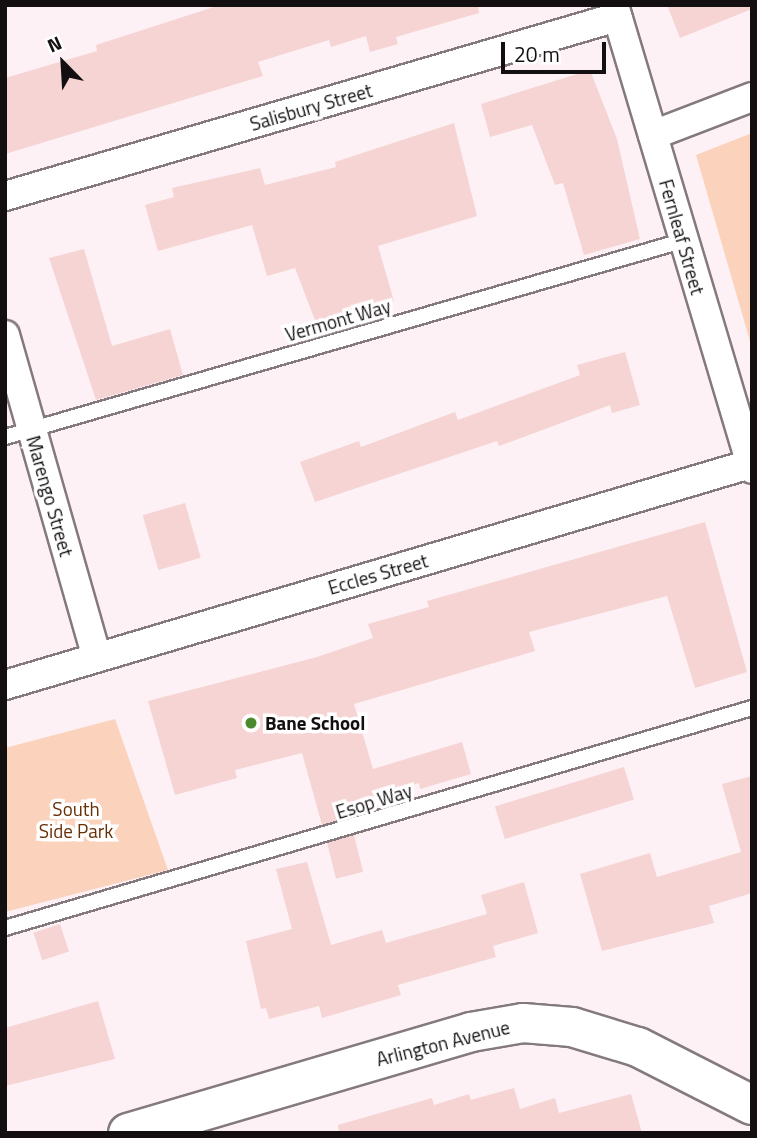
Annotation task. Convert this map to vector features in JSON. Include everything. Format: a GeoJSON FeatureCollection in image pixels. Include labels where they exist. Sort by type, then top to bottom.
{"type":"FeatureCollection","features":[{"type":"Feature","properties":{"kind":"street","name":"Fernleaf Street"},"geometry":{"type":"LineString","coordinates":[[616,11],[751,467]]}},
{"type":"Feature","properties":{"kind":"street","name":"Salisbury Street"},"geometry":{"type":"LineString","coordinates":[[5,196],[616,11]]}},
{"type":"Feature","properties":{"kind":"street"},"geometry":{"type":"LineString","coordinates":[[653,135],[752,97]]}},
{"type":"Feature","properties":{"kind":"street","name":"Marengo Street"},"geometry":{"type":"LineString","coordinates":[[5,335],[18,433],[97,657]]}},
{"type":"Feature","properties":{"kind":"street","name":"Eccles Street"},"geometry":{"type":"LineString","coordinates":[[5,685],[751,467]]}},
{"type":"Feature","properties":{"kind":"street","name":"Arlington Avenue"},"geometry":{"type":"LineString","coordinates":[[128,1133],[471,1032],[523,1023],[572,1027],[638,1047],[752,1105]]}},
{"type":"Feature","properties":{"kind":"lane","name":"Vermont Way"},"geometry":{"type":"LineString","coordinates":[[18,433],[682,241]]}},
{"type":"Feature","properties":{"kind":"lane","name":"Esop Way"},"geometry":{"type":"LineString","coordinates":[[5,928],[752,708]]}},
{"type":"Feature","properties":{"kind":"green space"},"geometry":{"type":"Polygon","coordinates":[[[752,133],[752,348],[696,155],[752,133]]]}},
{"type":"Feature","properties":{"kind":"green space","name":"South Side Park"},"geometry":{"type":"Polygon","coordinates":[[[115,719],[168,870],[5,912],[5,748],[115,719]]]}},
{"type":"Feature","properties":{"kind":"building"},"geometry":{"type":"Polygon","coordinates":[[[220,5],[478,5],[479,13],[396,37],[398,44],[370,52],[366,36],[331,47],[329,40],[258,62],[263,76],[5,154],[5,78],[97,51],[96,45],[220,5]]]}},
{"type":"Feature","properties":{"kind":"building"},"geometry":{"type":"Polygon","coordinates":[[[667,5],[752,5],[752,9],[680,38],[667,5]]]}},
{"type":"Feature","properties":{"kind":"building"},"geometry":{"type":"Polygon","coordinates":[[[590,70],[617,139],[640,239],[584,255],[563,183],[555,185],[532,125],[490,137],[481,104],[590,70]]]}},
{"type":"Feature","properties":{"kind":"building"},"geometry":{"type":"Polygon","coordinates":[[[454,123],[477,216],[378,246],[394,301],[316,323],[295,268],[267,276],[252,225],[158,251],[145,205],[174,197],[172,188],[260,168],[265,185],[336,167],[335,162],[454,123]]]}},
{"type":"Feature","properties":{"kind":"building"},"geometry":{"type":"Polygon","coordinates":[[[84,249],[112,346],[170,329],[183,375],[96,400],[49,258],[84,249]]]}},
{"type":"Feature","properties":{"kind":"building"},"geometry":{"type":"Polygon","coordinates":[[[625,352],[640,405],[612,413],[610,405],[499,446],[497,441],[315,502],[300,462],[359,441],[361,447],[455,412],[458,420],[580,375],[577,365],[625,352]]]}},
{"type":"Feature","properties":{"kind":"building"},"geometry":{"type":"Polygon","coordinates":[[[185,503],[201,558],[158,570],[143,515],[185,503]]]}},
{"type":"Feature","properties":{"kind":"building"},"geometry":{"type":"Polygon","coordinates":[[[705,522],[747,672],[695,688],[667,596],[529,632],[535,651],[354,704],[373,769],[462,742],[471,774],[420,789],[419,783],[347,804],[350,816],[322,825],[302,753],[235,770],[237,778],[175,795],[148,701],[317,657],[373,638],[368,624],[429,607],[427,601],[705,522]]]}},
{"type":"Feature","properties":{"kind":"building"},"geometry":{"type":"Polygon","coordinates":[[[624,767],[634,800],[505,839],[495,806],[624,767]]]}},
{"type":"Feature","properties":{"kind":"building"},"geometry":{"type":"Polygon","coordinates":[[[752,776],[752,893],[709,906],[714,923],[602,951],[580,874],[650,853],[657,877],[741,852],[722,784],[752,776]]]}},
{"type":"Feature","properties":{"kind":"building"},"geometry":{"type":"Polygon","coordinates":[[[354,835],[363,872],[336,879],[327,842],[354,835]]]}},
{"type":"Feature","properties":{"kind":"building"},"geometry":{"type":"Polygon","coordinates":[[[307,862],[331,945],[382,930],[386,943],[487,914],[481,895],[524,882],[538,933],[493,946],[496,957],[398,985],[401,995],[322,1018],[319,1006],[269,1019],[266,1008],[261,1009],[246,941],[292,929],[276,869],[307,862]]]}},
{"type":"Feature","properties":{"kind":"building"},"geometry":{"type":"Polygon","coordinates":[[[60,924],[69,952],[42,960],[33,933],[60,924]]]}},
{"type":"Feature","properties":{"kind":"building"},"geometry":{"type":"Polygon","coordinates":[[[98,1001],[115,1059],[5,1086],[5,1028],[98,1001]]]}},
{"type":"Feature","properties":{"kind":"building"},"geometry":{"type":"Polygon","coordinates":[[[514,1088],[520,1109],[555,1098],[559,1113],[631,1094],[642,1133],[339,1133],[338,1125],[432,1098],[434,1105],[469,1094],[471,1100],[514,1088]]]}},
{"type":"Feature","properties":{"kind":"place","name":"Bane School"},"geometry":{"type":"Point","coordinates":[251,723]}}]}
